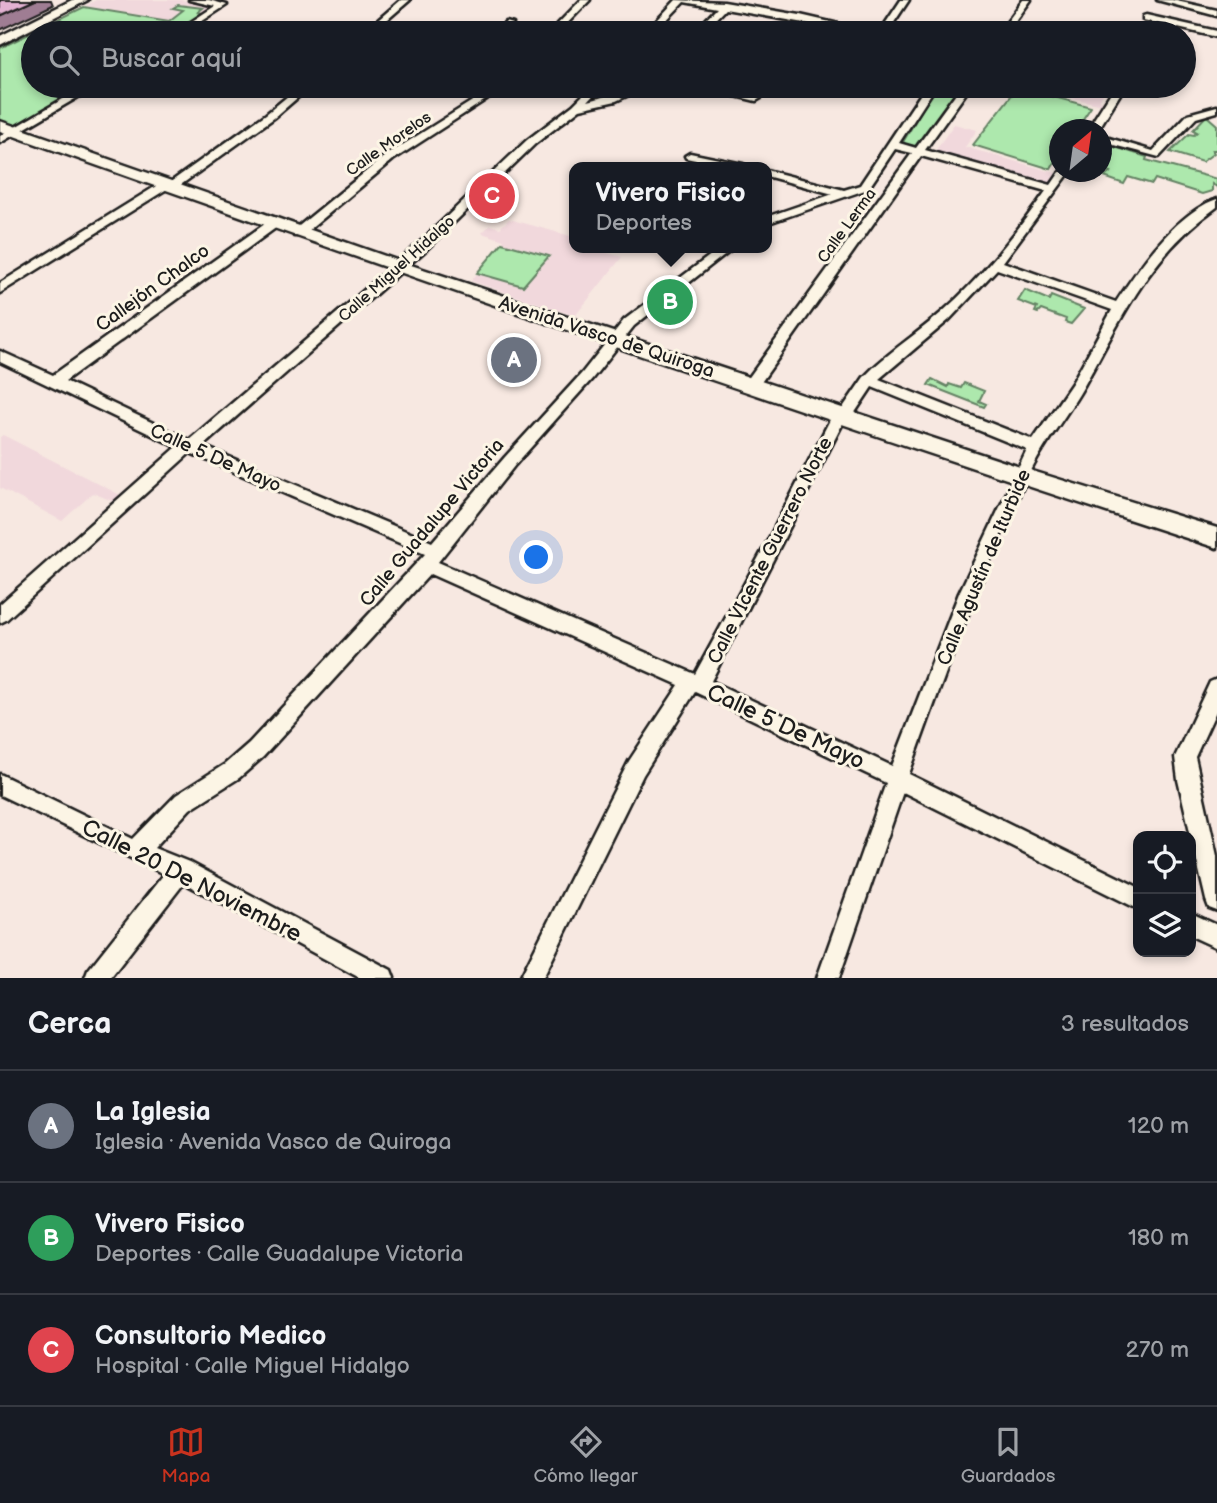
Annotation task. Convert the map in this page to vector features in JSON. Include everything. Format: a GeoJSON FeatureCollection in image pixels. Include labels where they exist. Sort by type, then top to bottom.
{"type":"FeatureCollection","features":[{"type":"Feature","properties":{"kind":"street"},"geometry":{"type":"LineString","coordinates":[[40,21],[82,0]]}},
{"type":"Feature","properties":{"kind":"street"},"geometry":{"type":"LineString","coordinates":[[192,0],[223,5],[197,21]]}},
{"type":"Feature","properties":{"kind":"street"},"geometry":{"type":"LineString","coordinates":[[381,21],[406,0]]}},
{"type":"Feature","properties":{"kind":"street"},"geometry":{"type":"LineString","coordinates":[[565,21],[586,0]]}},
{"type":"Feature","properties":{"kind":"street"},"geometry":{"type":"LineString","coordinates":[[661,21],[683,0],[809,21]]}},
{"type":"Feature","properties":{"kind":"street"},"geometry":{"type":"LineString","coordinates":[[891,21],[905,0]]}},
{"type":"Feature","properties":{"kind":"street"},"geometry":{"type":"LineString","coordinates":[[1012,21],[1027,0]]}},
{"type":"Feature","properties":{"kind":"street"},"geometry":{"type":"LineString","coordinates":[[1144,21],[1159,0],[1217,13]]}},
{"type":"Feature","properties":{"kind":"street"},"geometry":{"type":"LineString","coordinates":[[709,21],[724,5]]}},
{"type":"Feature","properties":{"kind":"street"},"geometry":{"type":"LineString","coordinates":[[1183,21],[1185,18],[1217,26]]}},
{"type":"Feature","properties":{"kind":"street"},"geometry":{"type":"LineString","coordinates":[[1196,29],[1217,34]]}},
{"type":"Feature","properties":{"kind":"street"},"geometry":{"type":"LineString","coordinates":[[0,41],[21,30]]}},
{"type":"Feature","properties":{"kind":"street"},"geometry":{"type":"LineString","coordinates":[[5,132],[69,98]]}},
{"type":"Feature","properties":{"kind":"street"},"geometry":{"type":"LineString","coordinates":[[0,289],[168,186],[270,116],[292,98]]}},
{"type":"Feature","properties":{"kind":"street","name":"Calle Morelos"},"geometry":{"type":"LineString","coordinates":[[298,233],[389,158],[483,98]]}},
{"type":"Feature","properties":{"kind":"street","name":"Calle Miguel Hidalgo"},"geometry":{"type":"LineString","coordinates":[[1,613],[399,267],[531,142],[586,98]]}},
{"type":"Feature","properties":{"kind":"street"},"geometry":{"type":"LineString","coordinates":[[577,107],[614,98]]}},
{"type":"Feature","properties":{"kind":"street"},"geometry":{"type":"LineString","coordinates":[[772,219],[864,187],[923,98]]}},
{"type":"Feature","properties":{"kind":"street","name":"Calle Lerma"},"geometry":{"type":"LineString","coordinates":[[752,384],[958,98]]}},
{"type":"Feature","properties":{"kind":"street"},"geometry":{"type":"LineString","coordinates":[[1099,119],[1112,98]]}},
{"type":"Feature","properties":{"kind":"street"},"geometry":{"type":"LineString","coordinates":[[1112,144],[1155,155],[1192,116],[1217,108]]}},
{"type":"Feature","properties":{"kind":"street","name":"Avenida Vasco de Quiroga"},"geometry":{"type":"LineString","coordinates":[[5,132],[1021,476],[1217,538]]}},
{"type":"Feature","properties":{"kind":"street"},"geometry":{"type":"LineString","coordinates":[[894,145],[1054,189]]}},
{"type":"Feature","properties":{"kind":"street"},"geometry":{"type":"LineString","coordinates":[[1112,145],[1162,161]]}},
{"type":"Feature","properties":{"kind":"street"},"geometry":{"type":"LineString","coordinates":[[690,156],[719,162]]}},
{"type":"Feature","properties":{"kind":"street"},"geometry":{"type":"LineString","coordinates":[[772,175],[846,194]]}},
{"type":"Feature","properties":{"kind":"street","name":"Calle VIcente Guerrero Norte"},"geometry":{"type":"LineString","coordinates":[[531,978],[636,768],[695,684],[772,550],[842,415],[869,380],[952,310],[995,264],[1038,212],[1059,182]]}},
{"type":"Feature","properties":{"kind":"street"},"geometry":{"type":"LineString","coordinates":[[864,187],[890,195]]}},
{"type":"Feature","properties":{"kind":"street","name":"Calle Agustín de Iturbide"},"geometry":{"type":"LineString","coordinates":[[828,978],[952,630],[1021,476],[1036,447],[1072,394],[1139,274],[1156,253],[1217,202]]}},
{"type":"Feature","properties":{"kind":"street","name":"Callejón Chalco"},"geometry":{"type":"LineString","coordinates":[[54,382],[273,224]]}},
{"type":"Feature","properties":{"kind":"street","name":"Calle Guadalupe Victoria"},"geometry":{"type":"LineString","coordinates":[[136,851],[183,802],[232,771],[256,750],[431,558],[629,323],[720,253]]}},
{"type":"Feature","properties":{"kind":"street"},"geometry":{"type":"LineString","coordinates":[[995,264],[1119,308]]}},
{"type":"Feature","properties":{"kind":"street","name":"Calle 5 De Mayo"},"geometry":{"type":"LineString","coordinates":[[0,356],[898,779],[1133,896]]}},
{"type":"Feature","properties":{"kind":"street"},"geometry":{"type":"LineString","coordinates":[[869,380],[1036,447]]}},
{"type":"Feature","properties":{"kind":"street"},"geometry":{"type":"LineString","coordinates":[[1217,688],[1185,757],[1217,900]]}},
{"type":"Feature","properties":{"kind":"street","name":"Calle 20 De Noviembre"},"geometry":{"type":"LineString","coordinates":[[0,784],[136,851],[181,870],[383,978]]}},
{"type":"Feature","properties":{"kind":"street"},"geometry":{"type":"LineString","coordinates":[[96,978],[181,870]]}},
{"type":"Feature","properties":{"kind":"street"},"geometry":{"type":"LineString","coordinates":[[1196,926],[1217,937]]}},
{"type":"Feature","properties":{"kind":"shaded area"},"geometry":{"type":"Polygon","coordinates":[[[96,0],[181,0],[219,6],[194,21],[170,21],[84,7],[96,0]]]}},
{"type":"Feature","properties":{"kind":"shaded area"},"geometry":{"type":"Polygon","coordinates":[[[1072,98],[1100,98],[1102,105],[1072,98]]]}},
{"type":"Feature","properties":{"kind":"shaded area"},"geometry":{"type":"Polygon","coordinates":[[[954,124],[977,130],[965,147],[1049,171],[1051,182],[1049,185],[933,154],[954,124]]]}},
{"type":"Feature","properties":{"kind":"shaded area"},"geometry":{"type":"Polygon","coordinates":[[[509,219],[569,236],[569,253],[607,253],[622,257],[575,316],[471,281],[504,240],[482,233],[490,225],[500,228],[509,219]]]}},
{"type":"Feature","properties":{"kind":"shaded area"},"geometry":{"type":"Polygon","coordinates":[[[3,435],[132,501],[122,505],[93,493],[62,521],[0,488],[0,437],[3,435]]]}},
{"type":"Feature","properties":{"kind":"green space"},"geometry":{"type":"Polygon","coordinates":[[[178,5],[203,8],[198,12],[206,14],[194,21],[169,21],[183,10],[173,8],[178,5]]]}},
{"type":"Feature","properties":{"kind":"green space"},"geometry":{"type":"Polygon","coordinates":[[[84,7],[169,21],[55,21],[84,7]]]}},
{"type":"Feature","properties":{"kind":"green space"},"geometry":{"type":"Polygon","coordinates":[[[21,38],[21,98],[68,98],[18,128],[0,121],[0,48],[21,38]]]}},
{"type":"Feature","properties":{"kind":"green space"},"geometry":{"type":"Polygon","coordinates":[[[929,98],[950,98],[915,146],[905,145],[903,142],[929,98]]]}},
{"type":"Feature","properties":{"kind":"green space"},"geometry":{"type":"Polygon","coordinates":[[[1009,98],[1058,98],[1091,107],[1083,119],[1049,119],[1049,168],[973,145],[1009,98]]]}},
{"type":"Feature","properties":{"kind":"green space"},"geometry":{"type":"Polygon","coordinates":[[[1213,113],[1208,117],[1217,125],[1217,150],[1212,150],[1214,153],[1202,162],[1170,152],[1189,134],[1194,135],[1197,132],[1193,130],[1206,116],[1213,113]]]}},
{"type":"Feature","properties":{"kind":"green space"},"geometry":{"type":"Polygon","coordinates":[[[1112,146],[1147,157],[1146,160],[1217,179],[1217,187],[1212,184],[1212,191],[1202,194],[1155,179],[1152,184],[1128,177],[1124,184],[1112,180],[1112,146]]]}},
{"type":"Feature","properties":{"kind":"green space"},"geometry":{"type":"Polygon","coordinates":[[[502,243],[549,256],[523,286],[477,273],[502,243]]]}},
{"type":"Feature","properties":{"kind":"green space"},"geometry":{"type":"Polygon","coordinates":[[[1025,290],[1049,300],[1051,296],[1084,309],[1071,324],[1065,322],[1066,319],[1041,310],[1035,312],[1037,308],[1018,301],[1025,290]]]}},
{"type":"Feature","properties":{"kind":"green space"},"geometry":{"type":"Polygon","coordinates":[[[932,379],[948,387],[949,384],[961,388],[964,383],[984,391],[979,401],[986,404],[984,407],[928,385],[932,379]]]}},
{"type":"Feature","properties":{"kind":"building"},"geometry":{"type":"Polygon","coordinates":[[[0,0],[35,0],[0,16],[0,0]]]}},
{"type":"Feature","properties":{"kind":"place","name":"Consultorio Medico"},"geometry":{"type":"Point","coordinates":[492,196]}},
{"type":"Feature","properties":{"kind":"place","name":"Vivero Fisico"},"geometry":{"type":"Point","coordinates":[670,302]}},
{"type":"Feature","properties":{"kind":"place","name":"La Iglesia"},"geometry":{"type":"Point","coordinates":[514,360]}}]}
